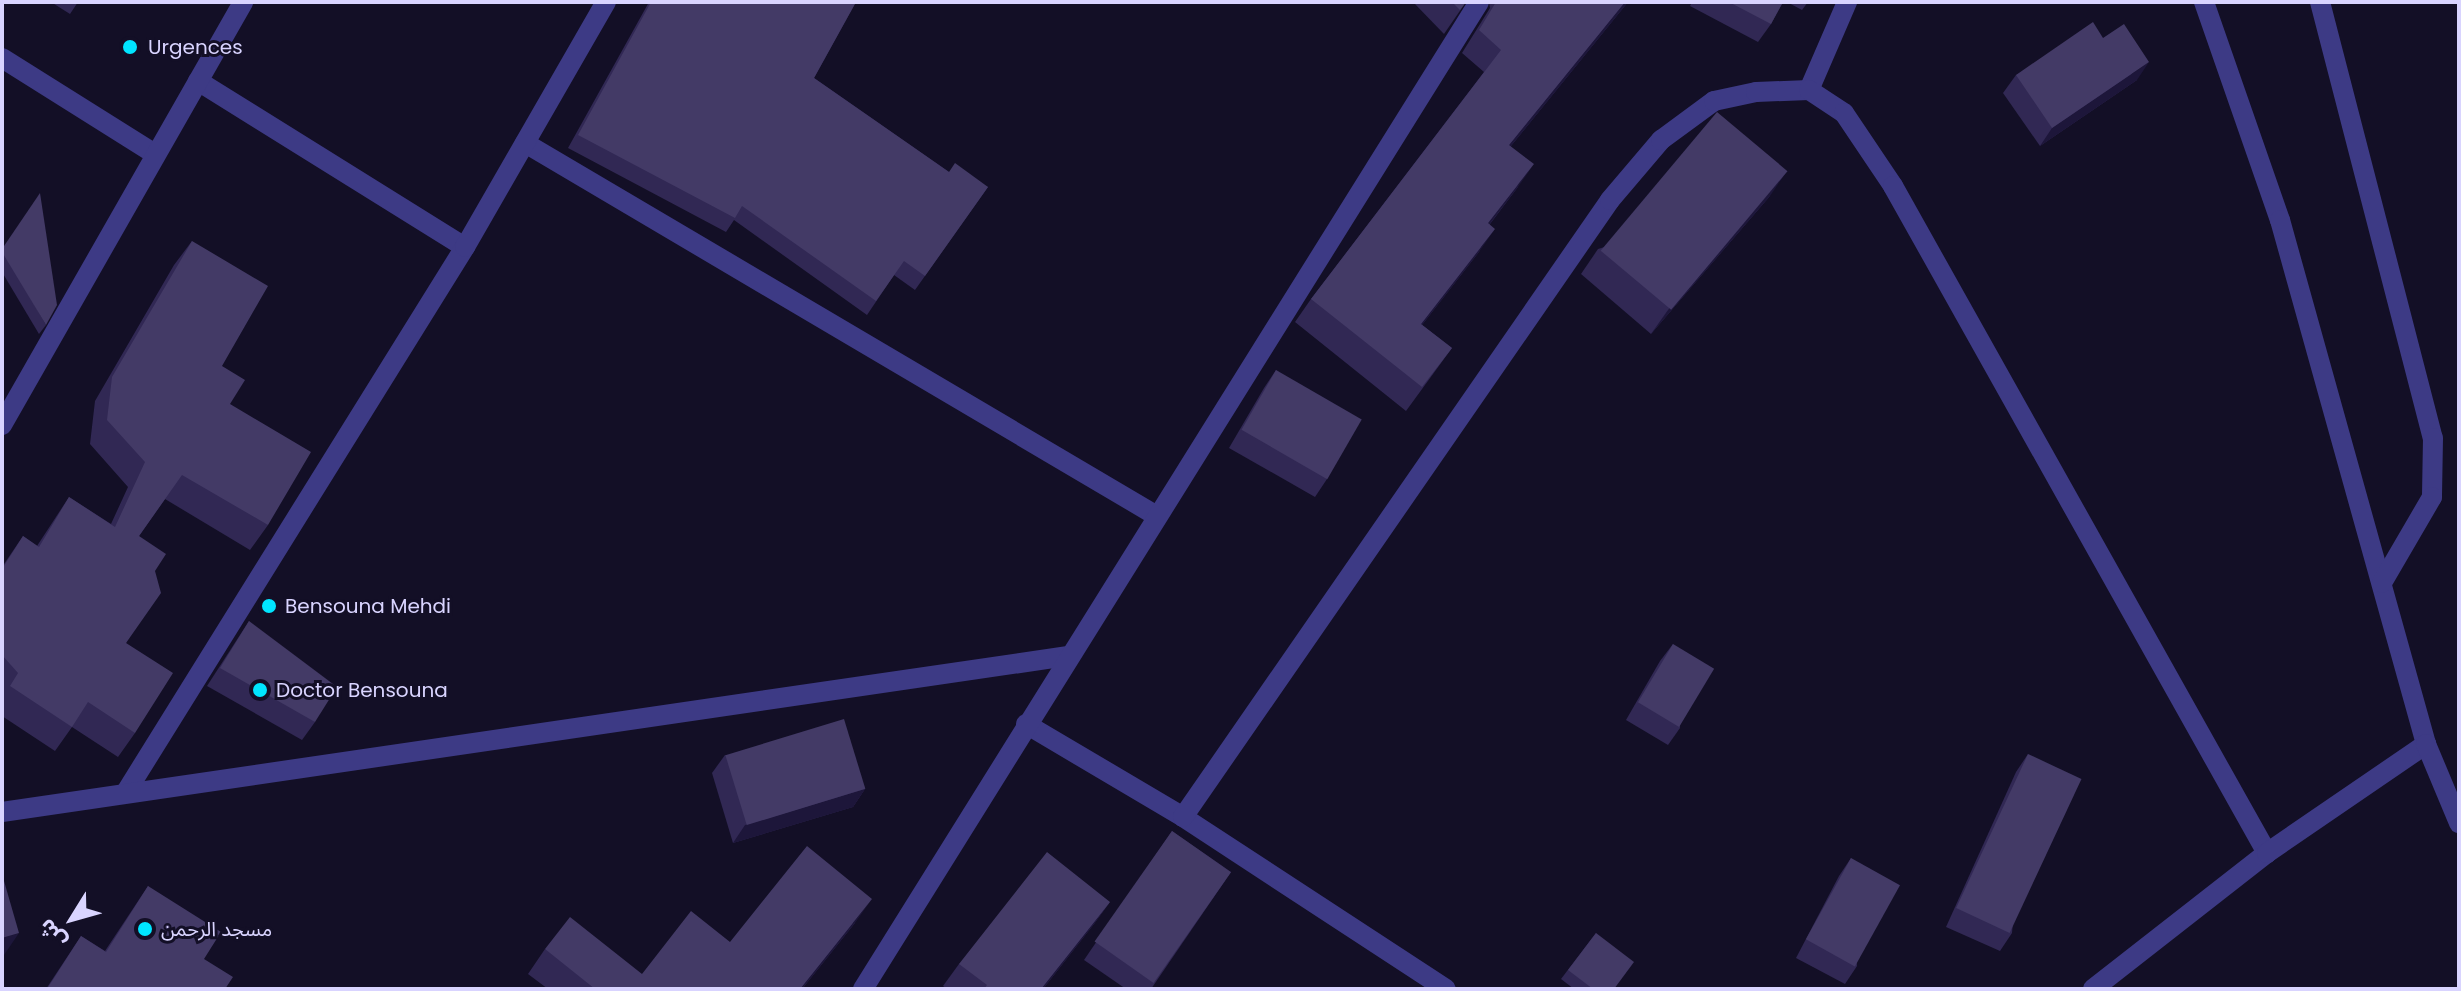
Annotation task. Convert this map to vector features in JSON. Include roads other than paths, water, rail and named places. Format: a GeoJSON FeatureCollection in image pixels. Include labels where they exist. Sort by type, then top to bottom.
{"type":"FeatureCollection","features":[{"type":"Feature","properties":{"kind":"street"},"geometry":{"type":"LineString","coordinates":[[2,425],[243,2]]}},
{"type":"Feature","properties":{"kind":"street"},"geometry":{"type":"LineString","coordinates":[[126,792],[465,247],[606,2]]}},
{"type":"Feature","properties":{"kind":"street"},"geometry":{"type":"LineString","coordinates":[[863,989],[1067,656],[1479,2]]}},
{"type":"Feature","properties":{"kind":"street"},"geometry":{"type":"LineString","coordinates":[[1809,90],[1847,2]]}},
{"type":"Feature","properties":{"kind":"street"},"geometry":{"type":"LineString","coordinates":[[2204,2],[2280,220],[2426,744],[2459,823]]}},
{"type":"Feature","properties":{"kind":"street"},"geometry":{"type":"LineString","coordinates":[[2320,2],[2433,438],[2429,507],[2382,583]]}},
{"type":"Feature","properties":{"kind":"street"},"geometry":{"type":"LineString","coordinates":[[2,58],[155,154]]}},
{"type":"Feature","properties":{"kind":"street"},"geometry":{"type":"LineString","coordinates":[[198,81],[465,247]]}},
{"type":"Feature","properties":{"kind":"street"},"geometry":{"type":"LineString","coordinates":[[1183,817],[1610,200],[1661,140],[1714,101],[1756,92],[1809,90],[1844,113],[1893,186],[2267,853]]}},
{"type":"Feature","properties":{"kind":"street"},"geometry":{"type":"LineString","coordinates":[[525,143],[1157,516]]}},
{"type":"Feature","properties":{"kind":"street"},"geometry":{"type":"LineString","coordinates":[[2,812],[1067,656]]}},
{"type":"Feature","properties":{"kind":"street"},"geometry":{"type":"LineString","coordinates":[[1026,724],[1183,817],[1446,989]]}},
{"type":"Feature","properties":{"kind":"street"},"geometry":{"type":"LineString","coordinates":[[2093,989],[2267,853],[2426,744]]}},
{"type":"Feature","properties":{"kind":"place","name":"Urgences"},"geometry":{"type":"Point","coordinates":[130,47]}},
{"type":"Feature","properties":{"kind":"place","name":"Bensouna Mehdi"},"geometry":{"type":"Point","coordinates":[269,606]}},
{"type":"Feature","properties":{"kind":"place","name":"Doctor Bensouna"},"geometry":{"type":"Point","coordinates":[260,690]}},
{"type":"Feature","properties":{"kind":"place","name":"مسجد الرحمن"},"geometry":{"type":"Point","coordinates":[145,929]}}]}
